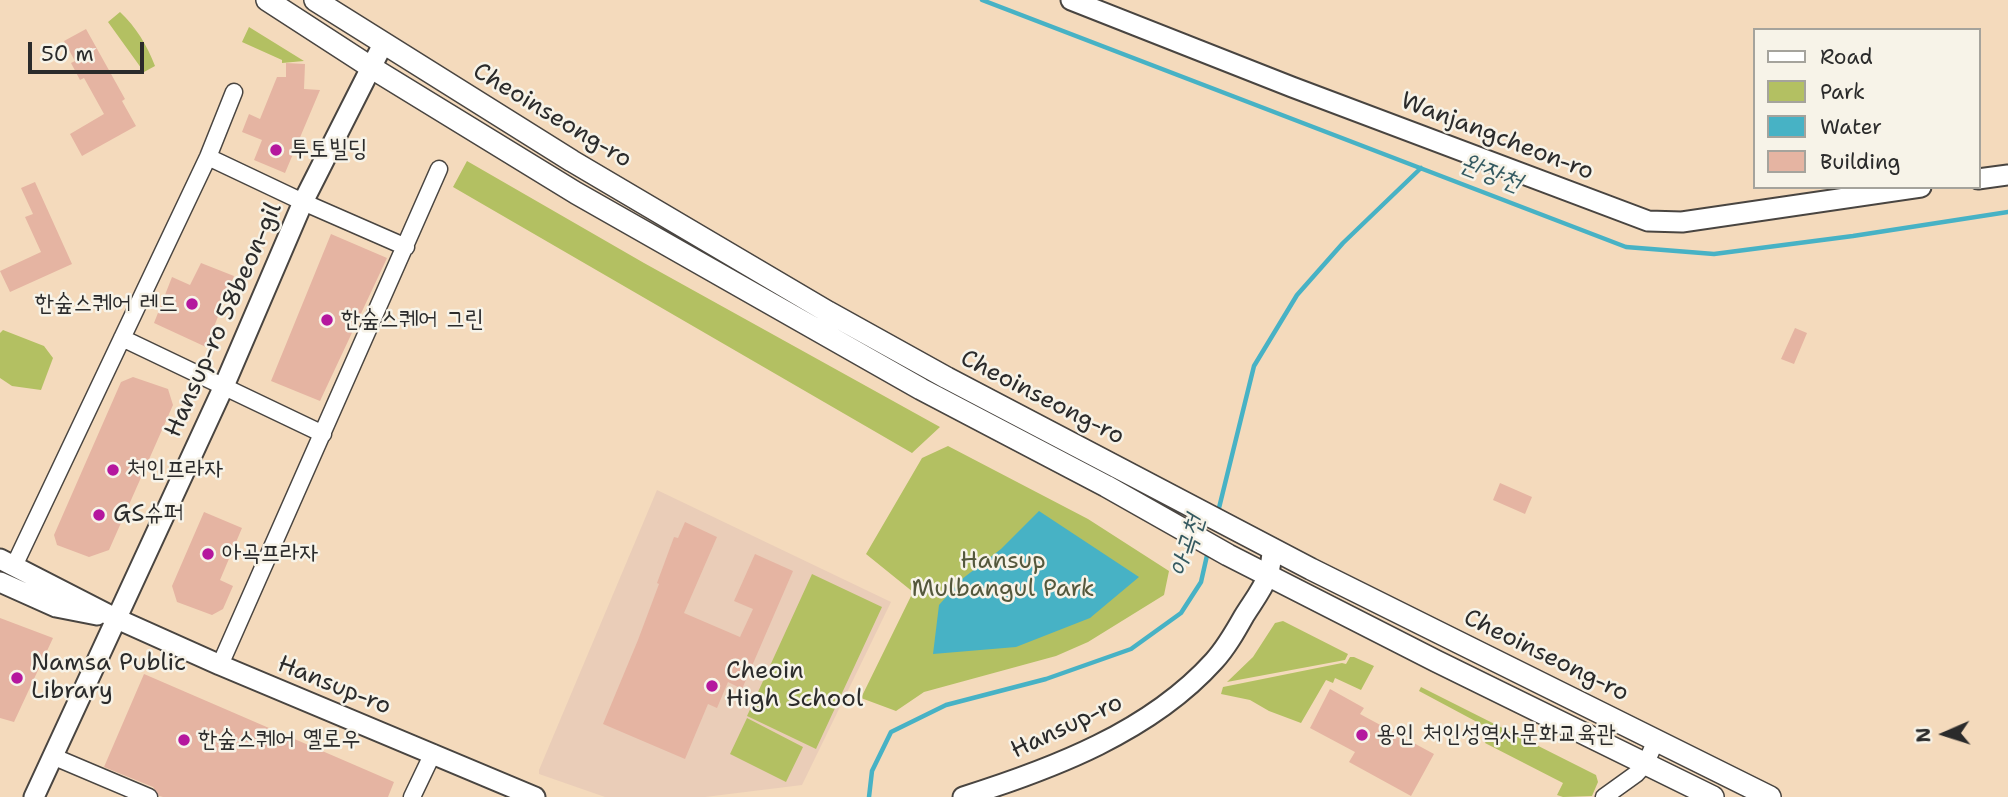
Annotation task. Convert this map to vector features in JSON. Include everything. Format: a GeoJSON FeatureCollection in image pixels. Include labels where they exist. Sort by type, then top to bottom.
{"type":"FeatureCollection","features":[{"type":"Feature","properties":{"kind":"main road","name":"Cheoinseong-ro"},"geometry":{"type":"LineString","coordinates":[[267,0],[576,193],[921,389],[1106,486],[1228,555],[1713,797]]}},
{"type":"Feature","properties":{"kind":"main road","name":"Cheoinseong-ro"},"geometry":{"type":"LineString","coordinates":[[315,0],[572,161],[828,312],[947,378],[1236,530],[1770,797]]}},
{"type":"Feature","properties":{"kind":"street","name":"Wanjangcheon-ro"},"geometry":{"type":"LineString","coordinates":[[1072,0],[1292,88],[1648,221],[1682,222],[1907,189]]}},
{"type":"Feature","properties":{"kind":"street","name":"Hansup-ro 58beon-gil"},"geometry":{"type":"LineString","coordinates":[[34,797],[224,386],[303,202],[383,44]]}},
{"type":"Feature","properties":{"kind":"street"},"geometry":{"type":"LineString","coordinates":[[7,562],[122,338],[208,157],[234,92]]}},
{"type":"Feature","properties":{"kind":"street"},"geometry":{"type":"LineString","coordinates":[[208,157],[405,247]]}},
{"type":"Feature","properties":{"kind":"street"},"geometry":{"type":"LineString","coordinates":[[220,665],[439,169]]}},
{"type":"Feature","properties":{"kind":"street"},"geometry":{"type":"LineString","coordinates":[[1980,179],[2008,175]]}},
{"type":"Feature","properties":{"kind":"street"},"geometry":{"type":"LineString","coordinates":[[122,338],[323,434]]}},
{"type":"Feature","properties":{"kind":"street","name":"Hansup-ro"},"geometry":{"type":"LineString","coordinates":[[963,797],[1074,756],[1153,713],[1188,687],[1230,641],[1268,575],[1273,548]]}},
{"type":"Feature","properties":{"kind":"street","name":"Hansup-ro"},"geometry":{"type":"LineString","coordinates":[[7,562],[116,618],[220,665],[535,797]]}},
{"type":"Feature","properties":{"kind":"street","name":"Hansup-ro"},"geometry":{"type":"LineString","coordinates":[[0,582],[56,607],[116,618]]}},
{"type":"Feature","properties":{"kind":"street"},"geometry":{"type":"LineString","coordinates":[[1604,797],[1636,774],[1646,763],[1656,740]]}},
{"type":"Feature","properties":{"kind":"street"},"geometry":{"type":"LineString","coordinates":[[412,797],[433,753]]}},
{"type":"Feature","properties":{"kind":"street"},"geometry":{"type":"LineString","coordinates":[[52,756],[149,797]]}},
{"type":"Feature","properties":{"kind":"shaded area","name":"Cheoin High School"},"geometry":{"type":"Polygon","coordinates":[[[657,490],[891,602],[802,785],[705,797],[605,797],[539,774],[657,490]]]}},
{"type":"Feature","properties":{"kind":"green space"},"geometry":{"type":"Polygon","coordinates":[[[120,12],[140,37],[155,66],[144,72],[108,22],[120,12]]]}},
{"type":"Feature","properties":{"kind":"green space"},"geometry":{"type":"Polygon","coordinates":[[[249,27],[304,61],[282,63],[282,60],[242,42],[249,27]]]}},
{"type":"Feature","properties":{"kind":"green space"},"geometry":{"type":"Polygon","coordinates":[[[467,161],[644,263],[940,427],[912,453],[453,187],[467,161]]]}},
{"type":"Feature","properties":{"kind":"green space"},"geometry":{"type":"Polygon","coordinates":[[[3,330],[44,346],[53,358],[41,390],[12,386],[0,378],[0,333],[3,330]]]}},
{"type":"Feature","properties":{"kind":"green space","name":"Hansup Mulbangul Park"},"geometry":{"type":"Polygon","coordinates":[[[948,446],[1088,519],[1169,571],[1164,595],[1088,642],[1056,656],[924,692],[896,711],[861,698],[913,592],[866,554],[922,458],[948,446]]]}},
{"type":"Feature","properties":{"kind":"green space"},"geometry":{"type":"Polygon","coordinates":[[[812,574],[882,607],[816,749],[747,716],[812,574]]]}},
{"type":"Feature","properties":{"kind":"green space"},"geometry":{"type":"Polygon","coordinates":[[[1283,621],[1348,654],[1345,660],[1227,682],[1253,657],[1275,623],[1283,621]]]}},
{"type":"Feature","properties":{"kind":"green space"},"geometry":{"type":"Polygon","coordinates":[[[1350,657],[1374,666],[1361,690],[1335,678],[1333,683],[1326,680],[1301,723],[1269,711],[1250,700],[1221,694],[1223,687],[1346,664],[1350,657]]]}},
{"type":"Feature","properties":{"kind":"green space"},"geometry":{"type":"Polygon","coordinates":[[[1421,687],[1596,775],[1598,782],[1592,796],[1557,795],[1563,783],[1485,743],[1492,730],[1419,691],[1421,687]]]}},
{"type":"Feature","properties":{"kind":"green space"},"geometry":{"type":"Polygon","coordinates":[[[747,718],[803,747],[786,782],[730,754],[747,718]]]}},
{"type":"Feature","properties":{"kind":"water"},"geometry":{"type":"Polygon","coordinates":[[[1039,511],[1139,577],[1090,618],[1016,647],[933,654],[939,605],[962,579],[1001,549],[1039,511]]]}},
{"type":"Feature","properties":{"kind":"building"},"geometry":{"type":"Polygon","coordinates":[[[86,29],[125,99],[122,101],[136,126],[82,156],[70,134],[104,114],[84,78],[80,80],[71,63],[75,61],[64,41],[86,29]]]}},
{"type":"Feature","properties":{"kind":"building"},"geometry":{"type":"Polygon","coordinates":[[[286,63],[305,64],[304,89],[320,90],[285,173],[254,160],[262,140],[242,132],[249,114],[260,119],[277,77],[286,77],[286,63]]]}},
{"type":"Feature","properties":{"kind":"building"},"geometry":{"type":"Polygon","coordinates":[[[35,182],[72,264],[10,292],[0,271],[41,252],[25,217],[33,214],[21,188],[35,182]]]}},
{"type":"Feature","properties":{"kind":"building","name":"한숲스퀘어 그린"},"geometry":{"type":"Polygon","coordinates":[[[331,234],[387,258],[320,401],[271,381],[331,234]]]}},
{"type":"Feature","properties":{"kind":"building","name":"한숲스퀘어 레드"},"geometry":{"type":"Polygon","coordinates":[[[201,263],[234,276],[206,347],[154,323],[172,277],[190,285],[201,263]]]}},
{"type":"Feature","properties":{"kind":"building"},"geometry":{"type":"Polygon","coordinates":[[[1795,328],[1807,333],[1794,364],[1781,359],[1795,328]]]}},
{"type":"Feature","properties":{"kind":"building","name":"처인프라자"},"geometry":{"type":"Polygon","coordinates":[[[133,377],[168,389],[173,405],[109,550],[89,557],[57,545],[54,535],[121,382],[133,377]]]}},
{"type":"Feature","properties":{"kind":"building"},"geometry":{"type":"Polygon","coordinates":[[[1500,483],[1532,497],[1525,514],[1493,500],[1500,483]]]}},
{"type":"Feature","properties":{"kind":"building","name":"아곡프라자"},"geometry":{"type":"Polygon","coordinates":[[[204,512],[242,528],[220,580],[233,586],[223,609],[212,615],[177,602],[172,586],[204,512]]]}},
{"type":"Feature","properties":{"kind":"building"},"geometry":{"type":"Polygon","coordinates":[[[685,522],[717,537],[684,613],[740,637],[753,609],[734,601],[755,554],[793,571],[742,689],[728,682],[717,708],[708,704],[685,759],[603,724],[638,640],[674,537],[678,538],[685,522]]]}},
{"type":"Feature","properties":{"kind":"building","name":"Namsa Public Library"},"geometry":{"type":"Polygon","coordinates":[[[0,618],[53,638],[14,722],[0,718],[0,618]]]}},
{"type":"Feature","properties":{"kind":"building","name":"한숲스퀘어 옐로우"},"geometry":{"type":"Polygon","coordinates":[[[144,674],[394,782],[388,797],[159,796],[153,787],[104,767],[144,674]]]}},
{"type":"Feature","properties":{"kind":"building","name":"용인 처인성역사문화교육관"},"geometry":{"type":"Polygon","coordinates":[[[1330,689],[1364,708],[1360,714],[1434,754],[1411,796],[1349,762],[1355,752],[1310,728],[1330,689]]]}},
{"type":"Feature","properties":{"kind":"waterway","name":"완장천"},"geometry":{"type":"LineString","coordinates":[[982,0],[1626,247],[1714,254],[2008,212]]}},
{"type":"Feature","properties":{"kind":"waterway","name":"아곡천"},"geometry":{"type":"LineString","coordinates":[[1218,512],[1254,366],[1297,295],[1343,243],[1421,168]]}},
{"type":"Feature","properties":{"kind":"waterway","name":"아곡천"},"geometry":{"type":"LineString","coordinates":[[869,797],[872,771],[891,732],[946,705],[1046,679],[1131,649],[1181,613],[1201,582],[1208,551]]}},
{"type":"Feature","properties":{"kind":"place","name":"투토빌딩"},"geometry":{"type":"Point","coordinates":[276,150]}},
{"type":"Feature","properties":{"kind":"place","name":"한숲스퀘어 레드"},"geometry":{"type":"Point","coordinates":[192,304]}},
{"type":"Feature","properties":{"kind":"place","name":"한숲스퀘어 그린"},"geometry":{"type":"Point","coordinates":[327,320]}},
{"type":"Feature","properties":{"kind":"place","name":"처인프라자"},"geometry":{"type":"Point","coordinates":[113,470]}},
{"type":"Feature","properties":{"kind":"place","name":"GS슈퍼"},"geometry":{"type":"Point","coordinates":[99,515]}},
{"type":"Feature","properties":{"kind":"place","name":"아곡프라자"},"geometry":{"type":"Point","coordinates":[208,554]}},
{"type":"Feature","properties":{"kind":"place","name":"Namsa Public Library"},"geometry":{"type":"Point","coordinates":[17,678]}},
{"type":"Feature","properties":{"kind":"place","name":"Cheoin High School"},"geometry":{"type":"Point","coordinates":[712,686]}},
{"type":"Feature","properties":{"kind":"place","name":"용인 처인성역사문화교육관"},"geometry":{"type":"Point","coordinates":[1362,735]}},
{"type":"Feature","properties":{"kind":"place","name":"한숲스퀘어 옐로우"},"geometry":{"type":"Point","coordinates":[184,740]}}]}
